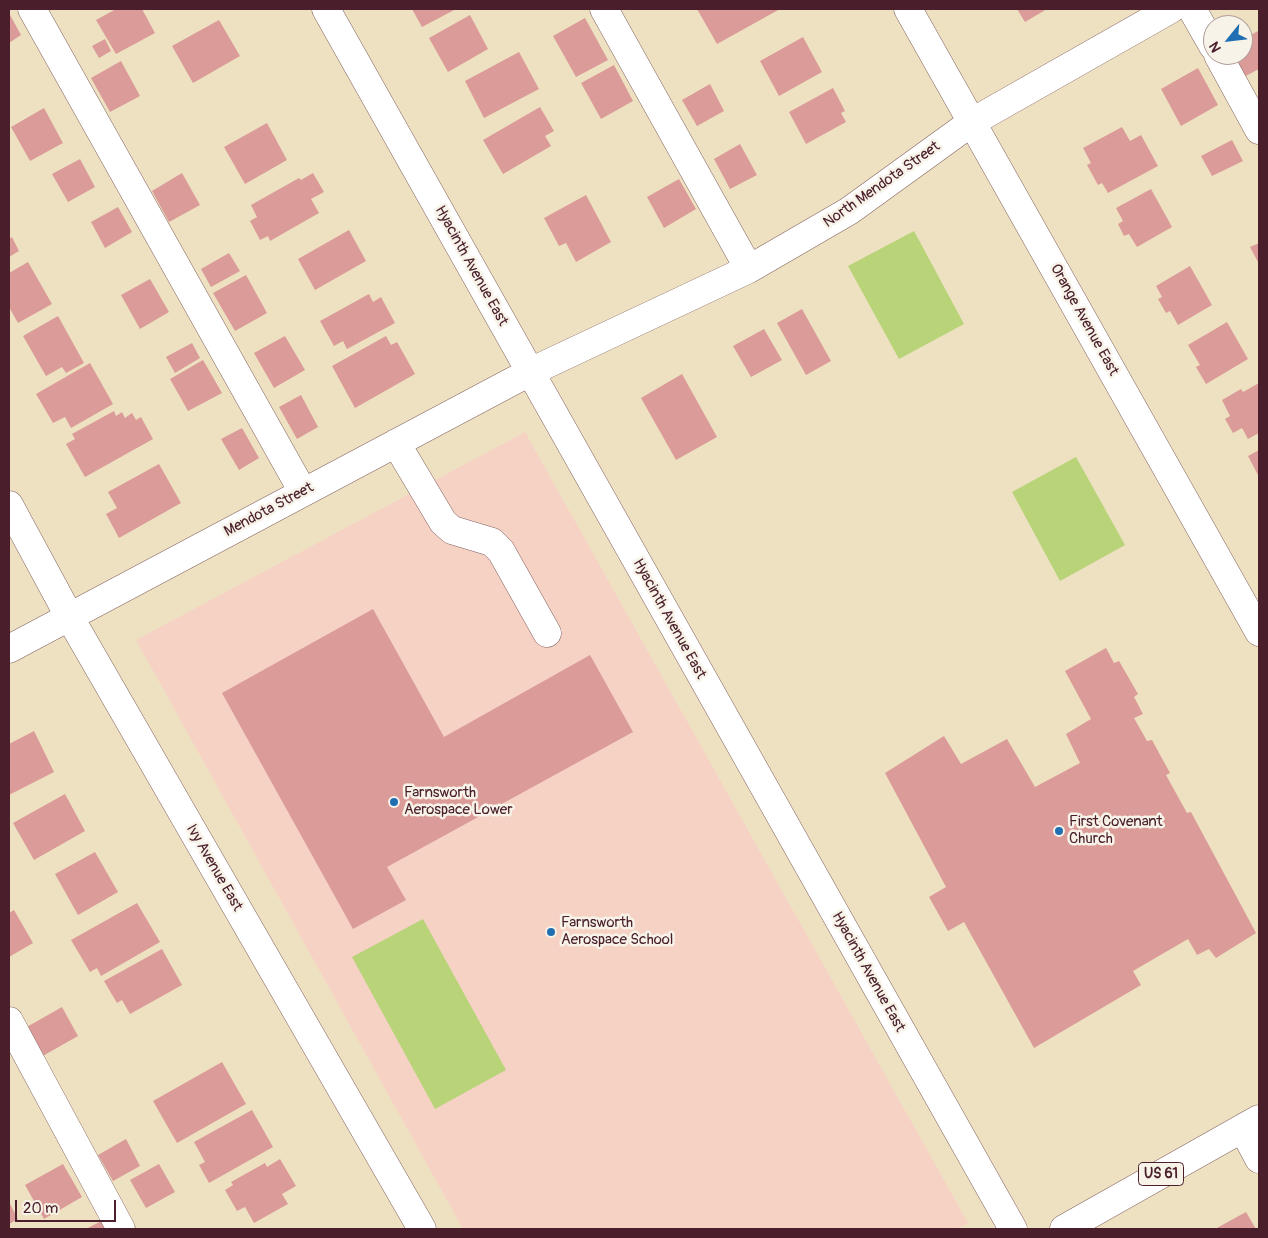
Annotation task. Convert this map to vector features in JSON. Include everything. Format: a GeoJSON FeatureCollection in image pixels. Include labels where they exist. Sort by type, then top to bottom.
{"type":"FeatureCollection","features":[{"type":"Feature","properties":{"kind":"street"},"geometry":{"type":"LineString","coordinates":[[32,9],[303,492]]}},
{"type":"Feature","properties":{"kind":"street","name":"Hyacinth Avenue East"},"geometry":{"type":"LineString","coordinates":[[326,9],[1013,1229]]}},
{"type":"Feature","properties":{"kind":"street"},"geometry":{"type":"LineString","coordinates":[[604,9],[749,270]]}},
{"type":"Feature","properties":{"kind":"street","name":"Orange Avenue East"},"geometry":{"type":"LineString","coordinates":[[908,9],[1259,632]]}},
{"type":"Feature","properties":{"kind":"street","name":"North Mendota Street"},"geometry":{"type":"LineString","coordinates":[[530,372],[749,270],[849,211],[972,122],[1171,9]]}},
{"type":"Feature","properties":{"kind":"street"},"geometry":{"type":"LineString","coordinates":[[1192,9],[1203,28]]}},
{"type":"Feature","properties":{"kind":"street"},"geometry":{"type":"LineString","coordinates":[[1223,65],[1259,130]]}},
{"type":"Feature","properties":{"kind":"street","name":"Mendota Street"},"geometry":{"type":"LineString","coordinates":[[9,649],[530,372]]}},
{"type":"Feature","properties":{"kind":"street"},"geometry":{"type":"LineString","coordinates":[[396,443],[443,522],[452,530],[492,542],[501,551],[547,633]]}},
{"type":"Feature","properties":{"kind":"street","name":"Ivy Avenue East"},"geometry":{"type":"LineString","coordinates":[[9,505],[69,616],[422,1229]]}},
{"type":"Feature","properties":{"kind":"street"},"geometry":{"type":"LineString","coordinates":[[9,1022],[121,1229]]}},
{"type":"Feature","properties":{"kind":"street"},"geometry":{"type":"LineString","coordinates":[[1251,1124],[1259,1159]]}},
{"type":"Feature","properties":{"kind":"street","name":"US 61"},"geometry":{"type":"LineString","coordinates":[[1064,1229],[1251,1124]]}},
{"type":"Feature","properties":{"kind":"shaded area","name":"Farnsworth Aerospace School"},"geometry":{"type":"Polygon","coordinates":[[[525,432],[968,1223],[957,1229],[463,1229],[136,640],[525,432]]]}},
{"type":"Feature","properties":{"kind":"green space"},"geometry":{"type":"Polygon","coordinates":[[[914,231],[964,324],[899,359],[848,266],[914,231]]]}},
{"type":"Feature","properties":{"kind":"green space"},"geometry":{"type":"Polygon","coordinates":[[[1076,457],[1125,545],[1060,581],[1012,492],[1076,457]]]}},
{"type":"Feature","properties":{"kind":"green space"},"geometry":{"type":"Polygon","coordinates":[[[423,919],[506,1070],[435,1109],[352,957],[423,919]]]}},
{"type":"Feature","properties":{"kind":"building"},"geometry":{"type":"Polygon","coordinates":[[[116,9],[142,9],[155,33],[116,54],[96,20],[116,9]]]}},
{"type":"Feature","properties":{"kind":"building"},"geometry":{"type":"Polygon","coordinates":[[[412,9],[456,9],[422,27],[412,9]]]}},
{"type":"Feature","properties":{"kind":"building"},"geometry":{"type":"Polygon","coordinates":[[[697,9],[780,9],[717,44],[697,9]]]}},
{"type":"Feature","properties":{"kind":"building"},"geometry":{"type":"Polygon","coordinates":[[[1017,9],[1047,9],[1025,22],[1017,9]]]}},
{"type":"Feature","properties":{"kind":"building"},"geometry":{"type":"Polygon","coordinates":[[[9,13],[21,35],[9,43],[9,13]]]}},
{"type":"Feature","properties":{"kind":"building"},"geometry":{"type":"Polygon","coordinates":[[[470,15],[488,49],[448,72],[429,38],[470,15]]]}},
{"type":"Feature","properties":{"kind":"building"},"geometry":{"type":"Polygon","coordinates":[[[585,18],[608,60],[576,77],[553,36],[585,18]]]}},
{"type":"Feature","properties":{"kind":"building"},"geometry":{"type":"Polygon","coordinates":[[[219,20],[240,56],[193,83],[172,46],[219,20]]]}},
{"type":"Feature","properties":{"kind":"building"},"geometry":{"type":"Polygon","coordinates":[[[1258,31],[1259,69],[1242,78],[1235,65],[1253,65],[1253,34],[1258,31]]]}},
{"type":"Feature","properties":{"kind":"building"},"geometry":{"type":"Polygon","coordinates":[[[803,37],[822,72],[779,96],[760,61],[803,37]]]}},
{"type":"Feature","properties":{"kind":"building"},"geometry":{"type":"Polygon","coordinates":[[[105,39],[111,51],[99,58],[92,46],[105,39]]]}},
{"type":"Feature","properties":{"kind":"building"},"geometry":{"type":"Polygon","coordinates":[[[519,52],[539,89],[484,118],[465,81],[519,52]]]}},
{"type":"Feature","properties":{"kind":"building"},"geometry":{"type":"Polygon","coordinates":[[[121,61],[140,96],[110,112],[91,78],[121,61]]]}},
{"type":"Feature","properties":{"kind":"building"},"geometry":{"type":"Polygon","coordinates":[[[614,65],[633,101],[601,119],[581,83],[614,65]]]}},
{"type":"Feature","properties":{"kind":"building"},"geometry":{"type":"Polygon","coordinates":[[[1198,68],[1218,105],[1181,126],[1161,89],[1198,68]]]}},
{"type":"Feature","properties":{"kind":"building"},"geometry":{"type":"Polygon","coordinates":[[[710,84],[724,111],[697,126],[682,100],[710,84]]]}},
{"type":"Feature","properties":{"kind":"building"},"geometry":{"type":"Polygon","coordinates":[[[833,88],[845,111],[841,113],[846,122],[806,144],[789,112],[833,88]]]}},
{"type":"Feature","properties":{"kind":"building"},"geometry":{"type":"Polygon","coordinates":[[[540,107],[554,131],[545,136],[551,146],[503,174],[483,140],[540,107]]]}},
{"type":"Feature","properties":{"kind":"building"},"geometry":{"type":"Polygon","coordinates":[[[44,108],[63,143],[30,161],[11,127],[44,108]]]}},
{"type":"Feature","properties":{"kind":"building"},"geometry":{"type":"Polygon","coordinates":[[[267,123],[287,160],[245,184],[224,147],[267,123]]]}},
{"type":"Feature","properties":{"kind":"building"},"geometry":{"type":"Polygon","coordinates":[[[1122,127],[1130,141],[1141,135],[1158,166],[1108,193],[1102,183],[1098,185],[1087,165],[1091,163],[1083,148],[1122,127]]]}},
{"type":"Feature","properties":{"kind":"building"},"geometry":{"type":"Polygon","coordinates":[[[1232,140],[1243,161],[1212,176],[1201,156],[1232,140]]]}},
{"type":"Feature","properties":{"kind":"building"},"geometry":{"type":"Polygon","coordinates":[[[740,144],[757,175],[730,189],[714,159],[740,144]]]}},
{"type":"Feature","properties":{"kind":"building"},"geometry":{"type":"Polygon","coordinates":[[[80,159],[95,187],[68,202],[52,174],[80,159]]]}},
{"type":"Feature","properties":{"kind":"building"},"geometry":{"type":"Polygon","coordinates":[[[182,173],[200,205],[169,222],[152,191],[182,173]]]}},
{"type":"Feature","properties":{"kind":"building"},"geometry":{"type":"Polygon","coordinates":[[[313,173],[324,192],[311,199],[319,213],[270,241],[268,236],[260,240],[250,221],[257,217],[251,205],[299,178],[301,180],[313,173]]]}},
{"type":"Feature","properties":{"kind":"building"},"geometry":{"type":"Polygon","coordinates":[[[679,179],[696,209],[664,228],[647,197],[679,179]]]}},
{"type":"Feature","properties":{"kind":"building"},"geometry":{"type":"Polygon","coordinates":[[[1151,189],[1172,227],[1137,247],[1129,234],[1124,236],[1118,224],[1123,221],[1116,208],[1151,189]]]}},
{"type":"Feature","properties":{"kind":"building"},"geometry":{"type":"Polygon","coordinates":[[[586,195],[611,242],[576,262],[566,243],[559,246],[544,218],[586,195]]]}},
{"type":"Feature","properties":{"kind":"building"},"geometry":{"type":"Polygon","coordinates":[[[118,207],[132,232],[105,248],[91,222],[118,207]]]}},
{"type":"Feature","properties":{"kind":"building"},"geometry":{"type":"Polygon","coordinates":[[[349,230],[366,261],[315,290],[298,259],[349,230]]]}},
{"type":"Feature","properties":{"kind":"building"},"geometry":{"type":"Polygon","coordinates":[[[12,237],[19,251],[9,257],[9,239],[12,237]]]}},
{"type":"Feature","properties":{"kind":"building"},"geometry":{"type":"Polygon","coordinates":[[[1259,243],[1259,264],[1250,247],[1259,243]]]}},
{"type":"Feature","properties":{"kind":"building"},"geometry":{"type":"Polygon","coordinates":[[[229,253],[240,271],[211,287],[201,269],[229,253]]]}},
{"type":"Feature","properties":{"kind":"building"},"geometry":{"type":"Polygon","coordinates":[[[28,262],[52,304],[18,323],[9,307],[9,273],[28,262]]]}},
{"type":"Feature","properties":{"kind":"building"},"geometry":{"type":"Polygon","coordinates":[[[1190,266],[1212,305],[1178,325],[1170,311],[1166,313],[1158,299],[1162,297],[1156,286],[1190,266]]]}},
{"type":"Feature","properties":{"kind":"building"},"geometry":{"type":"Polygon","coordinates":[[[246,275],[267,313],[235,331],[213,293],[246,275]]]}},
{"type":"Feature","properties":{"kind":"building"},"geometry":{"type":"Polygon","coordinates":[[[150,279],[169,312],[140,329],[121,295],[150,279]]]}},
{"type":"Feature","properties":{"kind":"building"},"geometry":{"type":"Polygon","coordinates":[[[369,294],[373,302],[381,297],[395,323],[347,349],[343,341],[334,346],[320,321],[369,294]]]}},
{"type":"Feature","properties":{"kind":"building"},"geometry":{"type":"Polygon","coordinates":[[[802,309],[831,361],[806,375],[777,323],[802,309]]]}},
{"type":"Feature","properties":{"kind":"building"},"geometry":{"type":"Polygon","coordinates":[[[58,316],[84,363],[66,373],[62,367],[46,376],[23,336],[58,316]]]}},
{"type":"Feature","properties":{"kind":"building"},"geometry":{"type":"Polygon","coordinates":[[[1227,322],[1248,359],[1206,384],[1196,367],[1200,365],[1188,345],[1227,322]]]}},
{"type":"Feature","properties":{"kind":"building"},"geometry":{"type":"Polygon","coordinates":[[[764,329],[782,360],[751,377],[733,346],[764,329]]]}},
{"type":"Feature","properties":{"kind":"building"},"geometry":{"type":"Polygon","coordinates":[[[285,336],[305,370],[274,388],[254,353],[285,336]]]}},
{"type":"Feature","properties":{"kind":"building"},"geometry":{"type":"Polygon","coordinates":[[[386,336],[391,345],[397,342],[415,374],[355,408],[332,366],[386,336]]]}},
{"type":"Feature","properties":{"kind":"building"},"geometry":{"type":"Polygon","coordinates":[[[192,343],[200,358],[175,373],[166,357],[192,343]]]}},
{"type":"Feature","properties":{"kind":"building"},"geometry":{"type":"Polygon","coordinates":[[[203,360],[222,393],[188,411],[170,379],[203,360]]]}},
{"type":"Feature","properties":{"kind":"building"},"geometry":{"type":"Polygon","coordinates":[[[90,363],[113,404],[71,428],[65,417],[53,423],[36,394],[90,363]]]}},
{"type":"Feature","properties":{"kind":"building"},"geometry":{"type":"Polygon","coordinates":[[[682,374],[717,437],[676,460],[641,398],[682,374]]]}},
{"type":"Feature","properties":{"kind":"building"},"geometry":{"type":"Polygon","coordinates":[[[1259,383],[1259,433],[1248,439],[1242,428],[1233,433],[1225,419],[1230,416],[1222,400],[1241,389],[1243,392],[1259,383]]]}},
{"type":"Feature","properties":{"kind":"building"},"geometry":{"type":"Polygon","coordinates":[[[301,395],[318,427],[297,439],[279,407],[301,395]]]}},
{"type":"Feature","properties":{"kind":"building"},"geometry":{"type":"Polygon","coordinates":[[[114,411],[116,416],[122,412],[125,418],[132,413],[136,420],[141,417],[153,439],[85,477],[66,444],[75,439],[72,434],[114,411]]]}},
{"type":"Feature","properties":{"kind":"building"},"geometry":{"type":"Polygon","coordinates":[[[242,428],[259,458],[239,470],[221,439],[242,428]]]}},
{"type":"Feature","properties":{"kind":"building"},"geometry":{"type":"Polygon","coordinates":[[[1259,450],[1259,477],[1248,456],[1259,450]]]}},
{"type":"Feature","properties":{"kind":"building"},"geometry":{"type":"Polygon","coordinates":[[[159,464],[181,503],[119,538],[106,514],[117,508],[108,492],[159,464]]]}},
{"type":"Feature","properties":{"kind":"building","name":"Farnsworth Aerospace Lower"},"geometry":{"type":"Polygon","coordinates":[[[373,609],[444,737],[590,655],[633,732],[387,867],[406,900],[353,929],[222,693],[373,609]]]}},
{"type":"Feature","properties":{"kind":"building","name":"First Covenant Church"},"geometry":{"type":"Polygon","coordinates":[[[1106,648],[1114,663],[1119,661],[1138,694],[1134,697],[1143,714],[1134,718],[1147,741],[1152,740],[1170,773],[1166,775],[1187,813],[1191,812],[1256,933],[1216,958],[1209,949],[1197,955],[1188,939],[1133,971],[1141,985],[1034,1048],[964,922],[948,931],[929,897],[946,887],[885,773],[944,736],[961,764],[1007,739],[1035,787],[1080,763],[1066,734],[1091,719],[1065,671],[1106,648]]]}},
{"type":"Feature","properties":{"kind":"building"},"geometry":{"type":"Polygon","coordinates":[[[34,731],[54,772],[9,795],[9,744],[34,731]]]}},
{"type":"Feature","properties":{"kind":"building"},"geometry":{"type":"Polygon","coordinates":[[[65,794],[85,831],[34,860],[13,823],[65,794]]]}},
{"type":"Feature","properties":{"kind":"building"},"geometry":{"type":"Polygon","coordinates":[[[95,852],[118,892],[78,915],[55,874],[95,852]]]}},
{"type":"Feature","properties":{"kind":"building"},"geometry":{"type":"Polygon","coordinates":[[[137,903],[160,942],[101,976],[97,968],[90,972],[71,940],[137,903]]]}},
{"type":"Feature","properties":{"kind":"building"},"geometry":{"type":"Polygon","coordinates":[[[14,910],[33,943],[9,957],[9,913],[14,910]]]}},
{"type":"Feature","properties":{"kind":"building"},"geometry":{"type":"Polygon","coordinates":[[[162,949],[182,985],[130,1014],[122,1000],[117,1003],[104,981],[162,949]]]}},
{"type":"Feature","properties":{"kind":"building"},"geometry":{"type":"Polygon","coordinates":[[[62,1007],[78,1036],[41,1057],[25,1028],[62,1007]]]}},
{"type":"Feature","properties":{"kind":"building"},"geometry":{"type":"Polygon","coordinates":[[[222,1062],[246,1104],[177,1143],[153,1101],[222,1062]]]}},
{"type":"Feature","properties":{"kind":"building"},"geometry":{"type":"Polygon","coordinates":[[[252,1110],[273,1147],[209,1183],[199,1165],[205,1162],[194,1142],[252,1110]]]}},
{"type":"Feature","properties":{"kind":"building"},"geometry":{"type":"Polygon","coordinates":[[[126,1139],[140,1166],[113,1181],[98,1155],[126,1139]]]}},
{"type":"Feature","properties":{"kind":"building"},"geometry":{"type":"Polygon","coordinates":[[[280,1159],[296,1186],[282,1194],[288,1204],[254,1223],[245,1207],[237,1211],[225,1190],[233,1185],[231,1182],[265,1163],[267,1167],[280,1159]]]}},
{"type":"Feature","properties":{"kind":"building"},"geometry":{"type":"Polygon","coordinates":[[[63,1164],[82,1197],[44,1219],[25,1185],[63,1164]]]}},
{"type":"Feature","properties":{"kind":"building"},"geometry":{"type":"Polygon","coordinates":[[[159,1164],[175,1192],[146,1208],[130,1180],[159,1164]]]}},
{"type":"Feature","properties":{"kind":"building"},"geometry":{"type":"Polygon","coordinates":[[[9,1202],[18,1219],[9,1224],[9,1202]]]}},
{"type":"Feature","properties":{"kind":"building"},"geometry":{"type":"Polygon","coordinates":[[[1246,1212],[1256,1229],[1215,1229],[1246,1212]]]}},
{"type":"Feature","properties":{"kind":"building"},"geometry":{"type":"Polygon","coordinates":[[[105,1219],[111,1229],[86,1229],[105,1219]]]}},
{"type":"Feature","properties":{"kind":"place","name":"Farnsworth Aerospace Lower"},"geometry":{"type":"Point","coordinates":[394,802]}},
{"type":"Feature","properties":{"kind":"place","name":"First Covenant Church"},"geometry":{"type":"Point","coordinates":[1059,831]}},
{"type":"Feature","properties":{"kind":"place","name":"Farnsworth Aerospace School"},"geometry":{"type":"Point","coordinates":[551,932]}}]}
